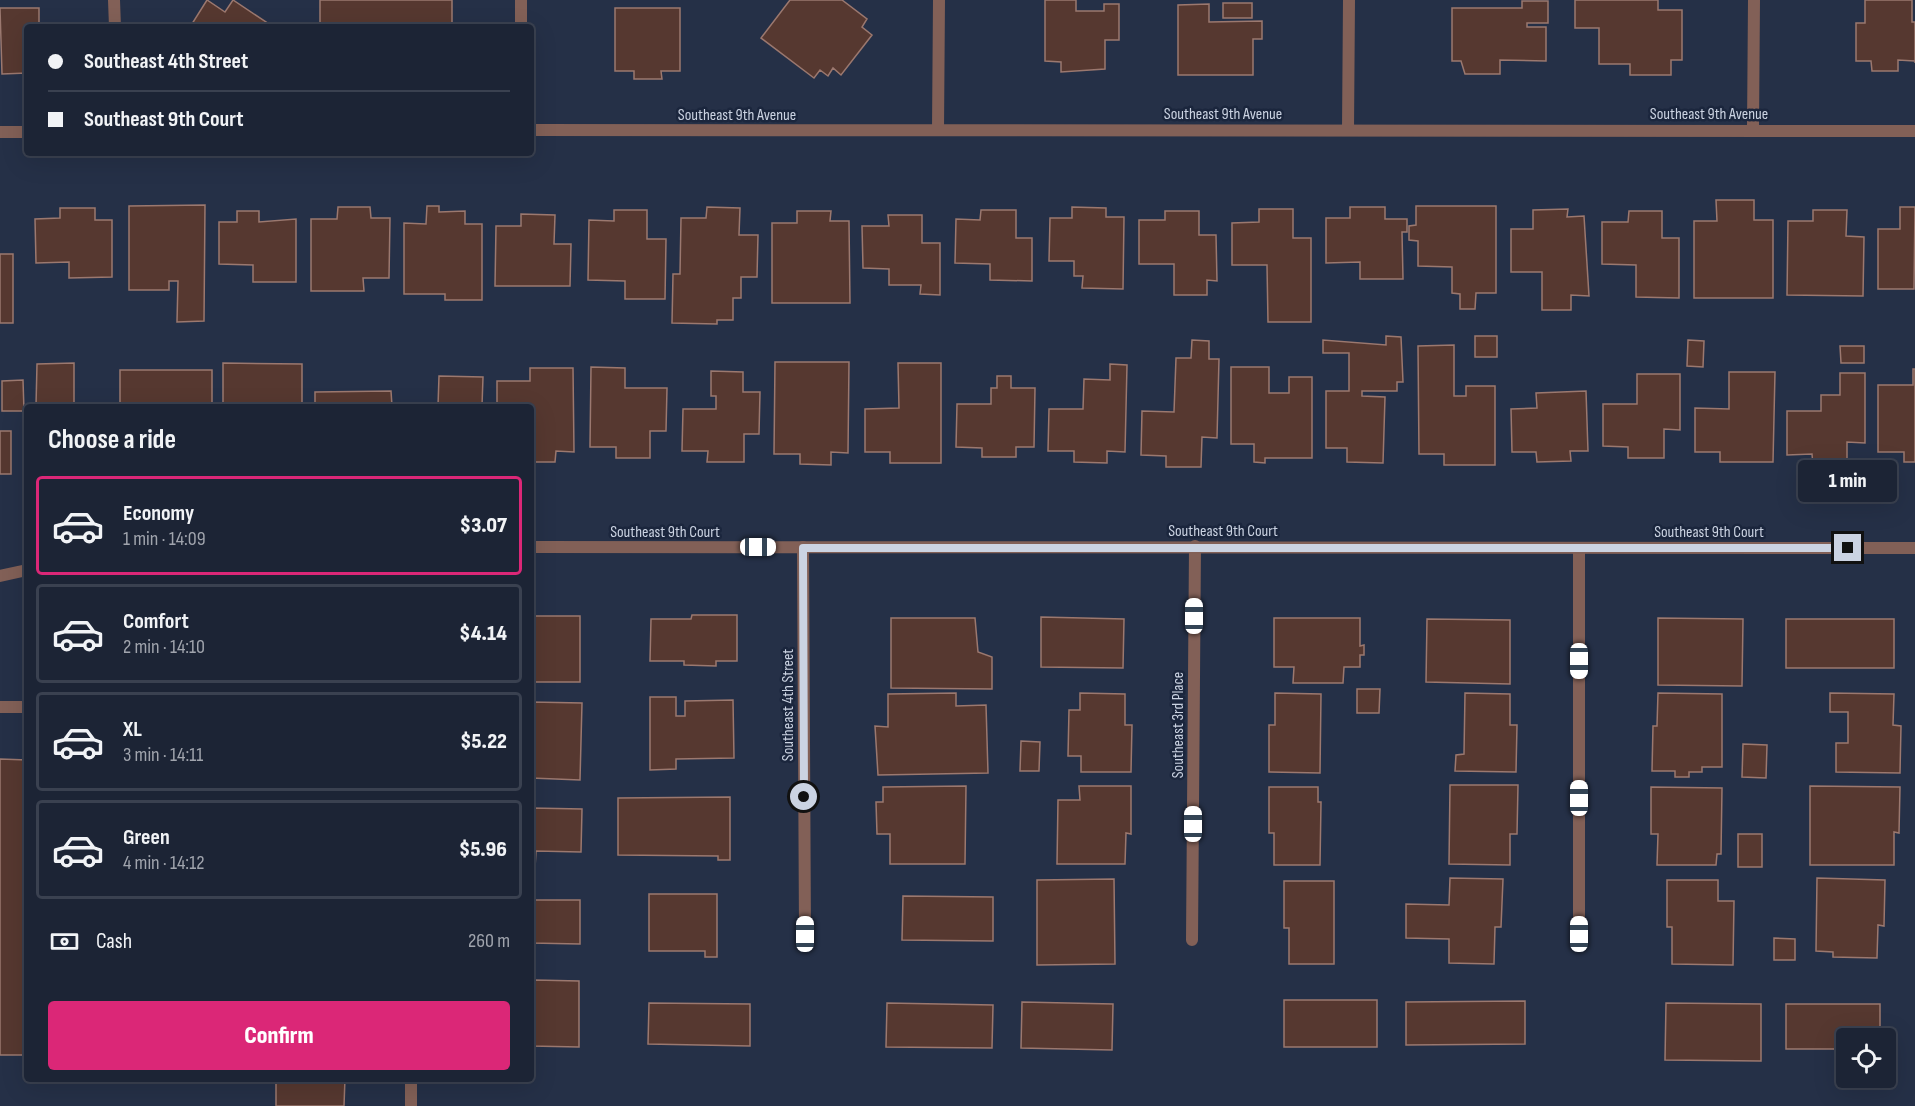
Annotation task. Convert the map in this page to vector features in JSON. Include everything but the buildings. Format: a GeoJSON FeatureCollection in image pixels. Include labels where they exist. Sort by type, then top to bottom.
{"type":"FeatureCollection","features":[{"type":"Feature","properties":{"kind":"street"},"geometry":{"type":"LineString","coordinates":[[114,0],[115,24]]}},
{"type":"Feature","properties":{"kind":"street"},"geometry":{"type":"LineString","coordinates":[[520,24],[521,0]]}},
{"type":"Feature","properties":{"kind":"street"},"geometry":{"type":"LineString","coordinates":[[938,130],[939,0]]}},
{"type":"Feature","properties":{"kind":"street"},"geometry":{"type":"LineString","coordinates":[[1348,130],[1349,0]]}},
{"type":"Feature","properties":{"kind":"street"},"geometry":{"type":"LineString","coordinates":[[1753,129],[1754,0]]}},
{"type":"Feature","properties":{"kind":"street","name":"Southeast 9th Avenue"},"geometry":{"type":"LineString","coordinates":[[534,130],[1753,129],[1915,131]]}},
{"type":"Feature","properties":{"kind":"street"},"geometry":{"type":"LineString","coordinates":[[0,132],[24,132]]}},
{"type":"Feature","properties":{"kind":"street","name":"Southeast 3rd Place"},"geometry":{"type":"LineString","coordinates":[[1192,940],[1195,546]]}},
{"type":"Feature","properties":{"kind":"street","name":"Southeast 9th Court"},"geometry":{"type":"LineString","coordinates":[[534,547],[1915,548]]}},
{"type":"Feature","properties":{"kind":"street","name":"Southeast 4th Street"},"geometry":{"type":"LineString","coordinates":[[803,548],[805,934]]}},
{"type":"Feature","properties":{"kind":"street"},"geometry":{"type":"LineString","coordinates":[[1579,548],[1579,934]]}},
{"type":"Feature","properties":{"kind":"street"},"geometry":{"type":"LineString","coordinates":[[0,576],[24,571]]}},
{"type":"Feature","properties":{"kind":"street"},"geometry":{"type":"LineString","coordinates":[[0,707],[24,707]]}},
{"type":"Feature","properties":{"kind":"street"},"geometry":{"type":"LineString","coordinates":[[411,1082],[411,1106]]}},
{"type":"Feature","properties":{"kind":"route"},"geometry":{"type":"LineString","coordinates":[[804,797],[803,548],[1195,546],[1848,548]]}}]}
